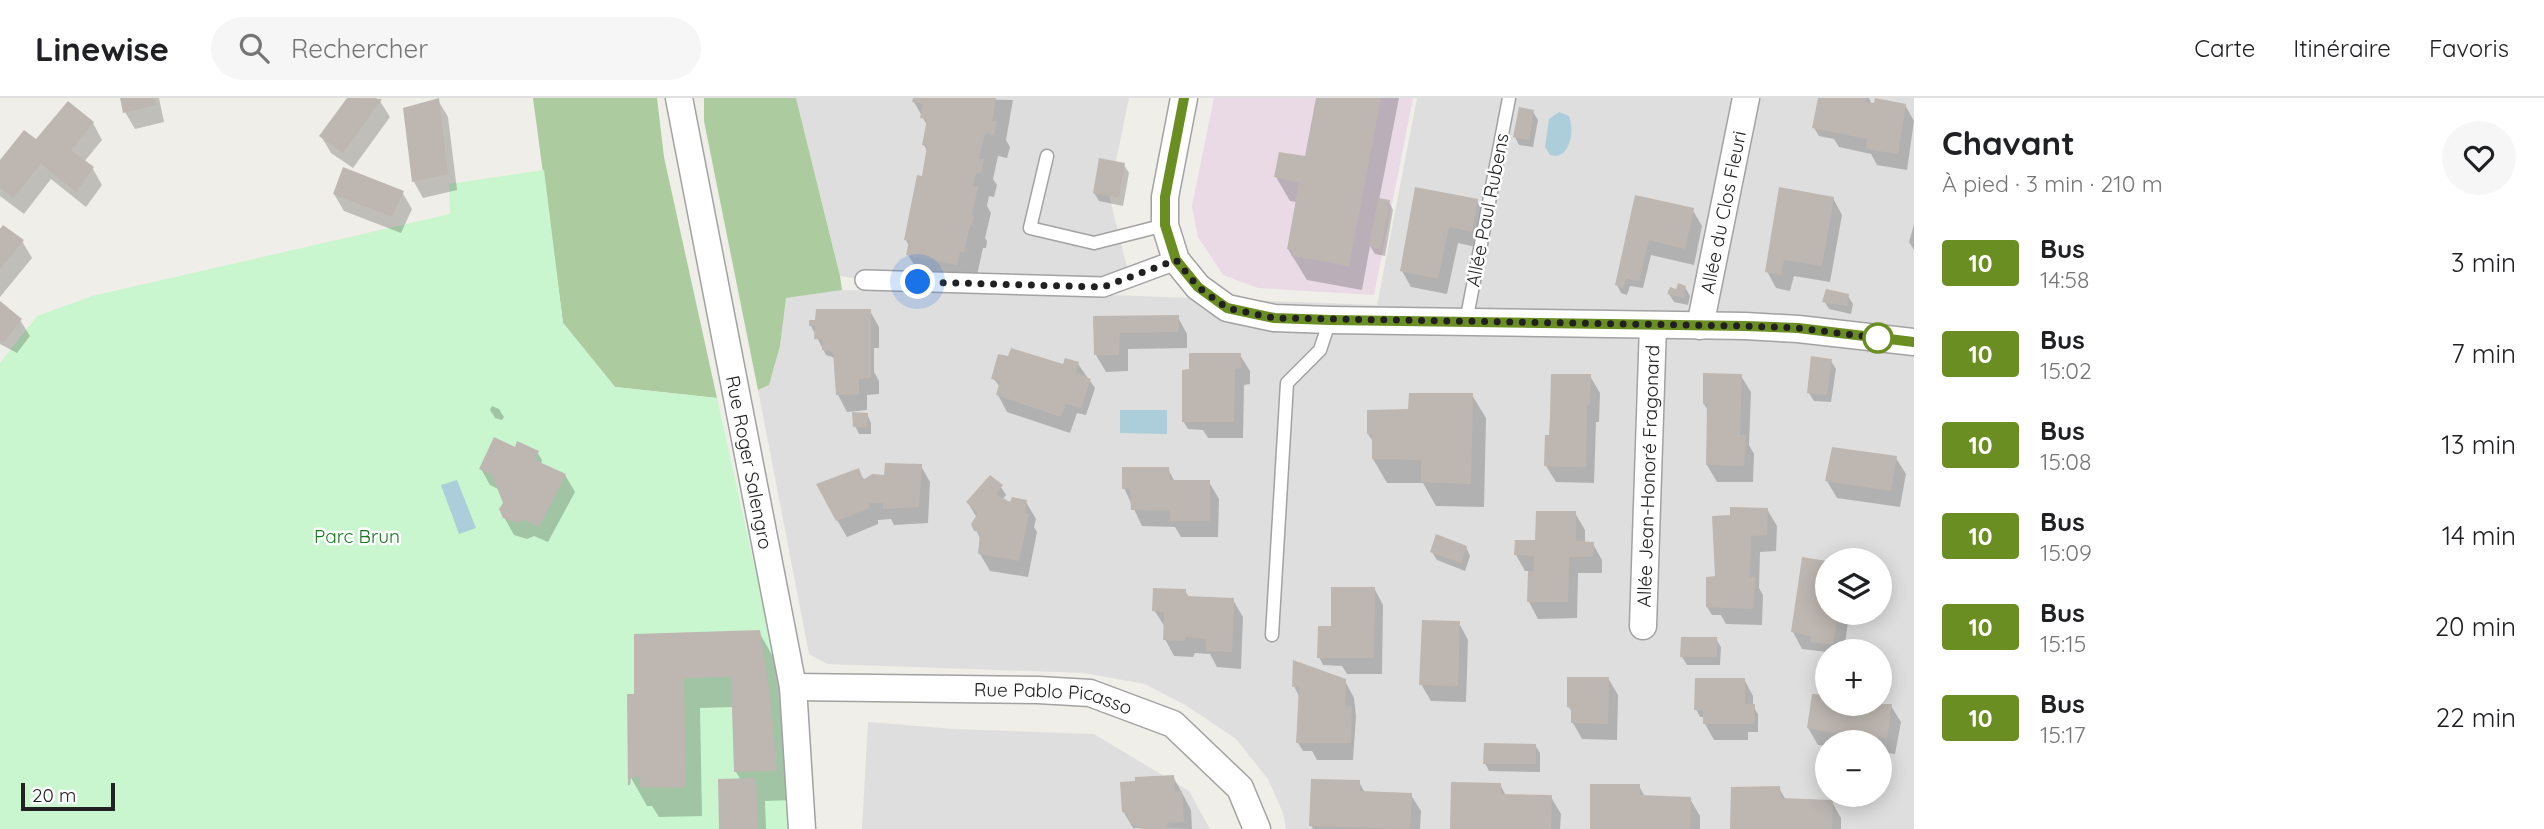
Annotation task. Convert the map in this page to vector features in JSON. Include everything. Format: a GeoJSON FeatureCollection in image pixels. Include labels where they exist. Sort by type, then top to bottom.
{"type":"FeatureCollection","features":[{"type":"Feature","properties":{"kind":"street","name":"Rue Roger Salengro"},"geometry":{"type":"LineString","coordinates":[[679,98],[793,687],[802,829]]}},
{"type":"Feature","properties":{"kind":"street"},"geometry":{"type":"LineString","coordinates":[[1184,98],[1165,197],[1165,225],[1176,260],[1198,287],[1227,308],[1274,318],[1330,320],[1798,328],[1914,342]]}},
{"type":"Feature","properties":{"kind":"street","name":"Allée du Clos Fleuri"},"geometry":{"type":"LineString","coordinates":[[1700,326],[1746,98]]}},
{"type":"Feature","properties":{"kind":"street"},"geometry":{"type":"LineString","coordinates":[[865,280],[1103,287],[1176,260]]}},
{"type":"Feature","properties":{"kind":"street","name":"Allée Jean-Honoré Fragonard"},"geometry":{"type":"LineString","coordinates":[[1643,626],[1653,325]]}},
{"type":"Feature","properties":{"kind":"street","name":"Rue Pablo Picasso"},"geometry":{"type":"LineString","coordinates":[[793,687],[1090,693],[1173,724],[1240,788],[1257,829]]}},
{"type":"Feature","properties":{"kind":"lane","name":"Allée Paul Rubens"},"geometry":{"type":"LineString","coordinates":[[1466,323],[1508,98]]}},
{"type":"Feature","properties":{"kind":"lane"},"geometry":{"type":"LineString","coordinates":[[1046,156],[1030,228],[1094,243],[1165,225]]}},
{"type":"Feature","properties":{"kind":"lane"},"geometry":{"type":"LineString","coordinates":[[1272,635],[1287,383],[1320,350],[1330,320]]}},
{"type":"Feature","properties":{"kind":"shaded area"},"geometry":{"type":"Polygon","coordinates":[[[796,98],[1129,98],[1109,195],[1130,279],[865,280],[840,276],[796,98]]]}},
{"type":"Feature","properties":{"kind":"shaded area"},"geometry":{"type":"Polygon","coordinates":[[[1214,98],[1413,98],[1374,295],[1258,288],[1223,275],[1198,237],[1192,206],[1214,98]]]}},
{"type":"Feature","properties":{"kind":"shaded area"},"geometry":{"type":"Polygon","coordinates":[[[1417,98],[1914,98],[1914,829],[1286,829],[1283,813],[1268,779],[1236,739],[1187,706],[1145,684],[1084,673],[827,664],[809,654],[758,390],[769,385],[780,346],[785,298],[842,290],[1112,295],[1377,305],[1417,98]]]}},
{"type":"Feature","properties":{"kind":"shaded area"},"geometry":{"type":"Polygon","coordinates":[[[868,722],[954,729],[1094,734],[1189,791],[1210,829],[862,829],[868,722]]]}},
{"type":"Feature","properties":{"kind":"green space"},"geometry":{"type":"Polygon","coordinates":[[[533,98],[657,98],[664,157],[717,398],[615,387],[563,323],[533,98]]]}},
{"type":"Feature","properties":{"kind":"green space"},"geometry":{"type":"Polygon","coordinates":[[[704,98],[796,98],[840,276],[842,290],[786,298],[780,346],[769,385],[758,390],[704,121],[704,98]]]}},
{"type":"Feature","properties":{"kind":"green space","name":"Parc Brun"},"geometry":{"type":"Polygon","coordinates":[[[544,170],[563,323],[615,387],[717,398],[774,654],[787,777],[787,829],[0,829],[0,363],[37,316],[92,296],[450,214],[449,184],[544,170]]]}},
{"type":"Feature","properties":{"kind":"water"},"geometry":{"type":"Polygon","coordinates":[[[1559,112],[1569,116],[1571,136],[1566,149],[1557,156],[1550,155],[1545,147],[1549,119],[1559,112]]]}},
{"type":"Feature","properties":{"kind":"water"},"geometry":{"type":"Polygon","coordinates":[[[1120,410],[1167,410],[1167,434],[1120,433],[1120,410]]]}},
{"type":"Feature","properties":{"kind":"water"},"geometry":{"type":"Polygon","coordinates":[[[457,480],[476,528],[459,534],[441,485],[457,480]]]}},
{"type":"Feature","properties":{"kind":"building"},"geometry":{"type":"Polygon","coordinates":[[[120,98],[154,98],[156,105],[123,113],[120,98]]]}},
{"type":"Feature","properties":{"kind":"building"},"geometry":{"type":"Polygon","coordinates":[[[347,98],[382,99],[343,153],[319,136],[347,98]]]}},
{"type":"Feature","properties":{"kind":"building"},"geometry":{"type":"Polygon","coordinates":[[[439,98],[448,174],[412,182],[403,108],[439,98]]]}},
{"type":"Feature","properties":{"kind":"building"},"geometry":{"type":"Polygon","coordinates":[[[913,98],[996,98],[992,121],[997,121],[994,135],[985,133],[979,159],[984,159],[981,174],[976,173],[973,186],[978,187],[972,215],[974,216],[964,252],[960,252],[957,265],[906,255],[909,241],[904,240],[917,175],[922,176],[927,146],[922,145],[927,119],[920,118],[923,104],[912,102],[913,98]]]}},
{"type":"Feature","properties":{"kind":"building"},"geometry":{"type":"Polygon","coordinates":[[[1316,98],[1381,98],[1349,266],[1291,256],[1293,251],[1287,249],[1299,183],[1274,177],[1279,152],[1305,156],[1316,98]]]}},
{"type":"Feature","properties":{"kind":"building"},"geometry":{"type":"Polygon","coordinates":[[[1818,98],[1867,98],[1866,102],[1874,103],[1875,98],[1906,104],[1898,154],[1866,149],[1867,139],[1812,128],[1818,98]]]}},
{"type":"Feature","properties":{"kind":"building"},"geometry":{"type":"Polygon","coordinates":[[[68,101],[94,122],[71,150],[94,167],[76,192],[41,164],[13,198],[0,188],[0,160],[24,130],[36,139],[68,101]]]}},
{"type":"Feature","properties":{"kind":"building"},"geometry":{"type":"Polygon","coordinates":[[[1519,107],[1534,110],[1529,140],[1513,137],[1519,107]]]}},
{"type":"Feature","properties":{"kind":"building"},"geometry":{"type":"Polygon","coordinates":[[[1099,158],[1125,163],[1119,198],[1093,193],[1099,158]]]}},
{"type":"Feature","properties":{"kind":"building"},"geometry":{"type":"Polygon","coordinates":[[[343,167],[404,191],[392,217],[333,194],[343,167]]]}},
{"type":"Feature","properties":{"kind":"building"},"geometry":{"type":"Polygon","coordinates":[[[1415,187],[1478,199],[1472,232],[1449,227],[1438,279],[1400,271],[1415,187]]]}},
{"type":"Feature","properties":{"kind":"building"},"geometry":{"type":"Polygon","coordinates":[[[1779,187],[1834,197],[1822,266],[1784,260],[1781,275],[1765,272],[1779,187]]]}},
{"type":"Feature","properties":{"kind":"building"},"geometry":{"type":"Polygon","coordinates":[[[1635,195],[1694,208],[1685,249],[1649,240],[1639,281],[1626,279],[1623,288],[1615,285],[1635,195]]]}},
{"type":"Feature","properties":{"kind":"building"},"geometry":{"type":"Polygon","coordinates":[[[1378,198],[1390,200],[1381,249],[1369,246],[1378,198]]]}},
{"type":"Feature","properties":{"kind":"building"},"geometry":{"type":"Polygon","coordinates":[[[3,225],[24,240],[0,269],[0,229],[3,225]]]}},
{"type":"Feature","properties":{"kind":"building"},"geometry":{"type":"Polygon","coordinates":[[[1678,283],[1686,286],[1684,298],[1667,294],[1670,287],[1676,289],[1678,283]]]}},
{"type":"Feature","properties":{"kind":"building"},"geometry":{"type":"Polygon","coordinates":[[[1826,289],[1849,294],[1847,306],[1822,302],[1826,289]]]}},
{"type":"Feature","properties":{"kind":"building"},"geometry":{"type":"Polygon","coordinates":[[[0,301],[22,319],[3,343],[0,341],[0,301]]]}},
{"type":"Feature","properties":{"kind":"building"},"geometry":{"type":"Polygon","coordinates":[[[816,309],[871,309],[871,378],[859,379],[859,394],[836,395],[833,352],[822,350],[823,340],[814,339],[815,326],[809,326],[809,320],[815,320],[816,309]]]}},
{"type":"Feature","properties":{"kind":"building"},"geometry":{"type":"Polygon","coordinates":[[[1179,315],[1178,332],[1120,333],[1119,355],[1094,355],[1093,316],[1179,315]]]}},
{"type":"Feature","properties":{"kind":"building"},"geometry":{"type":"Polygon","coordinates":[[[1011,348],[1063,364],[1065,358],[1079,362],[1076,373],[1091,379],[1081,408],[1066,404],[1061,417],[996,395],[1000,381],[991,379],[998,354],[1008,356],[1011,348]]]}},
{"type":"Feature","properties":{"kind":"building"},"geometry":{"type":"Polygon","coordinates":[[[1189,353],[1241,353],[1241,368],[1235,369],[1234,422],[1182,422],[1182,370],[1189,369],[1189,353]]]}},
{"type":"Feature","properties":{"kind":"building"},"geometry":{"type":"Polygon","coordinates":[[[1811,356],[1832,359],[1827,395],[1807,393],[1811,356]]]}},
{"type":"Feature","properties":{"kind":"building"},"geometry":{"type":"Polygon","coordinates":[[[1703,373],[1742,374],[1740,435],[1746,435],[1744,466],[1706,465],[1707,405],[1703,404],[1703,373]]]}},
{"type":"Feature","properties":{"kind":"building"},"geometry":{"type":"Polygon","coordinates":[[[1551,374],[1591,374],[1590,405],[1587,405],[1586,467],[1544,466],[1545,435],[1549,435],[1551,374]]]}},
{"type":"Feature","properties":{"kind":"building"},"geometry":{"type":"Polygon","coordinates":[[[1409,393],[1473,393],[1471,484],[1421,482],[1421,460],[1372,459],[1372,435],[1367,434],[1367,410],[1408,409],[1409,393]]]}},
{"type":"Feature","properties":{"kind":"building"},"geometry":{"type":"Polygon","coordinates":[[[852,412],[868,413],[867,427],[853,427],[852,412]]]}},
{"type":"Feature","properties":{"kind":"building"},"geometry":{"type":"Polygon","coordinates":[[[494,437],[515,447],[517,441],[539,451],[535,460],[566,474],[539,527],[524,520],[517,523],[503,518],[499,509],[503,503],[492,475],[479,469],[494,437]]]}},
{"type":"Feature","properties":{"kind":"building"},"geometry":{"type":"Polygon","coordinates":[[[1832,447],[1897,456],[1891,491],[1825,481],[1832,447]]]}},
{"type":"Feature","properties":{"kind":"building"},"geometry":{"type":"Polygon","coordinates":[[[885,463],[922,464],[919,507],[883,509],[883,503],[869,503],[870,508],[836,521],[816,484],[859,468],[863,480],[872,474],[884,475],[885,463]]]}},
{"type":"Feature","properties":{"kind":"building"},"geometry":{"type":"Polygon","coordinates":[[[1122,467],[1169,467],[1170,480],[1210,480],[1210,521],[1170,521],[1170,511],[1131,510],[1130,489],[1122,489],[1122,467]]]}},
{"type":"Feature","properties":{"kind":"building"},"geometry":{"type":"Polygon","coordinates":[[[990,475],[1003,485],[996,494],[1010,502],[1012,497],[1027,500],[1025,513],[1029,514],[1019,561],[978,554],[980,532],[974,531],[971,524],[978,513],[966,502],[990,475]]]}},
{"type":"Feature","properties":{"kind":"building"},"geometry":{"type":"Polygon","coordinates":[[[1730,507],[1768,508],[1767,535],[1751,536],[1750,577],[1755,577],[1753,609],[1706,607],[1706,577],[1715,576],[1712,516],[1730,515],[1730,507]]]}},
{"type":"Feature","properties":{"kind":"building"},"geometry":{"type":"Polygon","coordinates":[[[1536,511],[1576,511],[1576,541],[1594,542],[1593,557],[1569,557],[1568,602],[1527,602],[1528,571],[1534,571],[1534,556],[1514,555],[1515,540],[1535,540],[1536,511]]]}},
{"type":"Feature","properties":{"kind":"building"},"geometry":{"type":"Polygon","coordinates":[[[1436,534],[1467,546],[1461,563],[1430,552],[1436,534]]]}},
{"type":"Feature","properties":{"kind":"building"},"geometry":{"type":"Polygon","coordinates":[[[1802,557],[1815,559],[1815,625],[1836,625],[1834,639],[1815,639],[1815,643],[1810,642],[1811,636],[1791,632],[1802,557]]]}},
{"type":"Feature","properties":{"kind":"building"},"geometry":{"type":"Polygon","coordinates":[[[1331,587],[1375,587],[1374,658],[1317,658],[1318,626],[1331,626],[1331,587]]]}},
{"type":"Feature","properties":{"kind":"building"},"geometry":{"type":"Polygon","coordinates":[[[1153,588],[1186,589],[1186,596],[1234,598],[1232,652],[1206,651],[1206,639],[1186,637],[1184,641],[1163,640],[1164,612],[1152,611],[1153,588]]]}},
{"type":"Feature","properties":{"kind":"building"},"geometry":{"type":"Polygon","coordinates":[[[1422,620],[1460,621],[1458,686],[1419,685],[1422,620]]]}},
{"type":"Feature","properties":{"kind":"building"},"geometry":{"type":"Polygon","coordinates":[[[760,630],[770,694],[777,771],[734,772],[731,677],[684,678],[686,787],[640,788],[640,777],[631,777],[628,785],[627,694],[634,694],[634,634],[760,630]]]}},
{"type":"Feature","properties":{"kind":"building"},"geometry":{"type":"Polygon","coordinates":[[[1681,637],[1717,637],[1717,657],[1680,657],[1681,637]]]}},
{"type":"Feature","properties":{"kind":"building"},"geometry":{"type":"Polygon","coordinates":[[[1293,660],[1346,679],[1345,706],[1352,706],[1351,743],[1296,743],[1299,686],[1292,687],[1293,660]]]}},
{"type":"Feature","properties":{"kind":"building"},"geometry":{"type":"Polygon","coordinates":[[[1567,677],[1609,677],[1608,724],[1571,723],[1571,708],[1567,707],[1567,677]]]}},
{"type":"Feature","properties":{"kind":"building"},"geometry":{"type":"Polygon","coordinates":[[[1695,678],[1745,678],[1745,704],[1755,704],[1754,724],[1703,724],[1703,710],[1694,710],[1695,678]]]}},
{"type":"Feature","properties":{"kind":"building"},"geometry":{"type":"Polygon","coordinates":[[[1812,694],[1815,694],[1815,716],[1890,716],[1888,730],[1807,728],[1812,694]]]}},
{"type":"Feature","properties":{"kind":"building"},"geometry":{"type":"Polygon","coordinates":[[[1484,743],[1536,744],[1536,764],[1483,764],[1484,743]]]}},
{"type":"Feature","properties":{"kind":"building"},"geometry":{"type":"Polygon","coordinates":[[[1174,775],[1175,791],[1182,791],[1184,822],[1168,823],[1167,829],[1141,829],[1131,824],[1126,812],[1122,812],[1120,782],[1135,781],[1135,777],[1174,775]]]}},
{"type":"Feature","properties":{"kind":"building"},"geometry":{"type":"Polygon","coordinates":[[[756,778],[758,829],[719,829],[718,779],[756,778]]]}},
{"type":"Feature","properties":{"kind":"building"},"geometry":{"type":"Polygon","coordinates":[[[1311,779],[1360,780],[1360,791],[1412,793],[1410,829],[1309,826],[1311,779]]]}},
{"type":"Feature","properties":{"kind":"building"},"geometry":{"type":"Polygon","coordinates":[[[1451,782],[1501,783],[1501,794],[1552,795],[1551,829],[1450,829],[1451,782]]]}},
{"type":"Feature","properties":{"kind":"building"},"geometry":{"type":"Polygon","coordinates":[[[1590,784],[1640,784],[1640,795],[1691,797],[1690,829],[1590,829],[1590,784]]]}},
{"type":"Feature","properties":{"kind":"building"},"geometry":{"type":"Polygon","coordinates":[[[1780,786],[1781,798],[1815,799],[1815,807],[1833,807],[1832,829],[1730,829],[1731,787],[1780,786]]]}},
{"type":"Feature","properties":{"kind":"bus line","name":"10"},"geometry":{"type":"LineString","coordinates":[[1184,98],[1165,197],[1165,225],[1176,260],[1198,287],[1227,308],[1274,318],[1330,320],[1798,328],[1914,342]]}},
{"type":"Feature","properties":{"kind":"route"},"geometry":{"type":"LineString","coordinates":[[918,282],[1103,287],[1176,260],[1198,287],[1227,308],[1274,318],[1745,326],[1798,328],[1878,338]]}}]}
